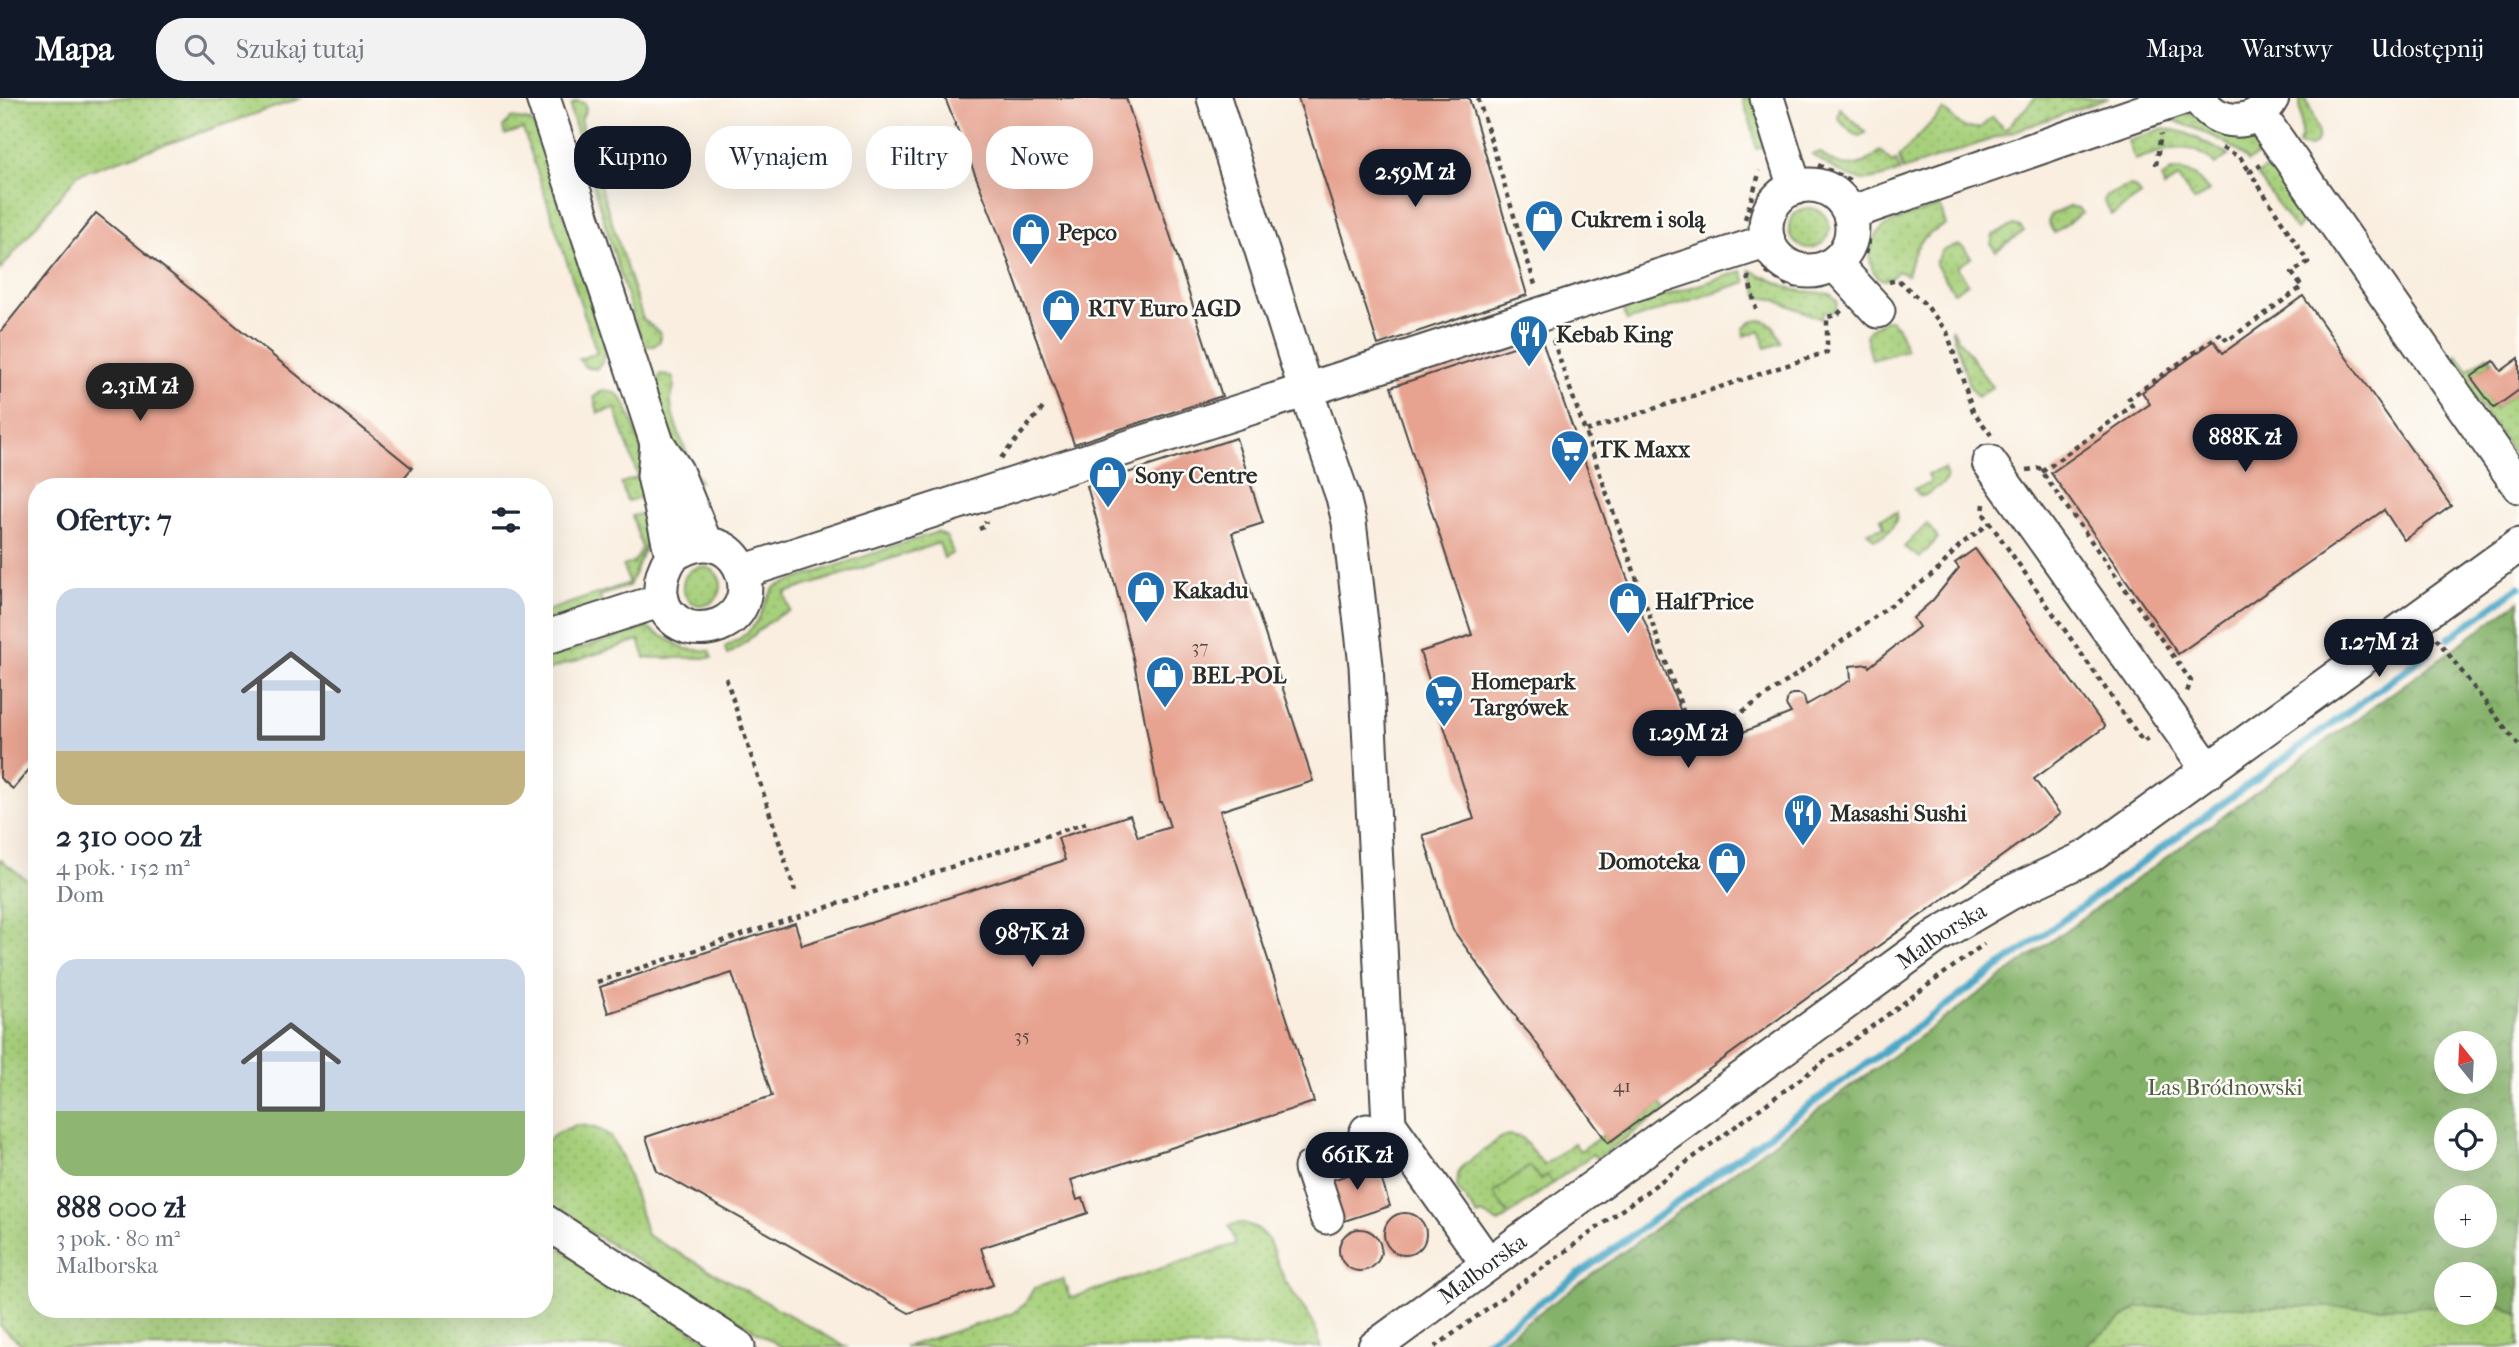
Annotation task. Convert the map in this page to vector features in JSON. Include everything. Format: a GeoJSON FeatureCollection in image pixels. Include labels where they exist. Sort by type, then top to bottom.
{"type":"FeatureCollection","features":[{"type":"Feature","properties":{"kind":"street"},"geometry":{"type":"LineString","coordinates":[[543,98],[657,443],[676,471],[705,543]]}},
{"type":"Feature","properties":{"kind":"street"},"geometry":{"type":"LineString","coordinates":[[1214,98],[1349,522],[1366,665],[1389,1124],[1488,1264]]}},
{"type":"Feature","properties":{"kind":"street"},"geometry":{"type":"LineString","coordinates":[[1767,98],[1795,188]]}},
{"type":"Feature","properties":{"kind":"street"},"geometry":{"type":"LineString","coordinates":[[1850,213],[2183,98]]}},
{"type":"Feature","properties":{"kind":"street"},"geometry":{"type":"LineString","coordinates":[[2199,98],[2210,111],[2230,120],[2245,120],[2265,106],[2283,149],[2519,486]]}},
{"type":"Feature","properties":{"kind":"street"},"geometry":{"type":"LineString","coordinates":[[1819,186],[1833,192],[1844,202],[1850,213],[1853,228],[1850,243],[1835,264],[1820,270],[1798,270],[1784,264],[1768,241],[1766,225],[1770,211],[1779,198],[1795,188],[1819,186]]}},
{"type":"Feature","properties":{"kind":"street"},"geometry":{"type":"LineString","coordinates":[[743,572],[1768,241]]}},
{"type":"Feature","properties":{"kind":"street"},"geometry":{"type":"LineString","coordinates":[[1835,264],[1878,312]]}},
{"type":"Feature","properties":{"kind":"street"},"geometry":{"type":"LineString","coordinates":[[657,443],[654,476],[672,556]]}},
{"type":"Feature","properties":{"kind":"street"},"geometry":{"type":"LineString","coordinates":[[1989,462],[2209,771]]}},
{"type":"Feature","properties":{"kind":"street"},"geometry":{"type":"LineString","coordinates":[[705,543],[728,552],[738,561],[743,572],[744,596],[737,611],[727,622],[697,629],[685,626],[667,612],[662,600],[660,581],[672,556],[687,545],[705,543]]}},
{"type":"Feature","properties":{"kind":"street","name":"Malborska"},"geometry":{"type":"LineString","coordinates":[[1375,1347],[1938,935],[2010,893],[2090,856],[2519,545]]}},
{"type":"Feature","properties":{"kind":"street"},"geometry":{"type":"LineString","coordinates":[[553,635],[662,600]]}},
{"type":"Feature","properties":{"kind":"street"},"geometry":{"type":"LineString","coordinates":[[1327,1217],[1311,1168],[1359,1153],[1367,1131]]}},
{"type":"Feature","properties":{"kind":"street"},"geometry":{"type":"LineString","coordinates":[[553,1227],[738,1347]]}},
{"type":"Feature","properties":{"kind":"path"},"geometry":{"type":"LineString","coordinates":[[1478,98],[1544,314],[1690,731],[1739,714],[1789,680],[1936,572],[1960,545],[1990,523]]}},
{"type":"Feature","properties":{"kind":"path"},"geometry":{"type":"LineString","coordinates":[[2157,165],[2162,126]]}},
{"type":"Feature","properties":{"kind":"path"},"geometry":{"type":"LineString","coordinates":[[2042,472],[2132,407],[2127,400],[2222,333],[2227,341],[2302,287],[2292,273],[2308,262],[2250,172],[2283,149]]}},
{"type":"Feature","properties":{"kind":"path"},"geometry":{"type":"LineString","coordinates":[[1746,271],[1756,309]]}},
{"type":"Feature","properties":{"kind":"path"},"geometry":{"type":"LineString","coordinates":[[1586,431],[1827,352],[1827,317],[1837,315],[1843,305]]}},
{"type":"Feature","properties":{"kind":"path"},"geometry":{"type":"LineString","coordinates":[[995,466],[1043,408]]}},
{"type":"Feature","properties":{"kind":"path"},"geometry":{"type":"LineString","coordinates":[[2419,616],[2519,746]]}},
{"type":"Feature","properties":{"kind":"path"},"geometry":{"type":"LineString","coordinates":[[726,678],[795,891]]}},
{"type":"Feature","properties":{"kind":"path"},"geometry":{"type":"LineString","coordinates":[[597,982],[1086,823]]}},
{"type":"Feature","properties":{"kind":"path"},"geometry":{"type":"LineString","coordinates":[[1435,1347],[1990,938]]}},
{"type":"Feature","properties":{"kind":"green space"},"geometry":{"type":"Polygon","coordinates":[[[0,98],[302,98],[78,174],[0,270],[0,98]]]}},
{"type":"Feature","properties":{"kind":"green space"},"geometry":{"type":"Polygon","coordinates":[[[1742,98],[1753,98],[1769,145],[1756,149],[1753,130],[1742,98]]]}},
{"type":"Feature","properties":{"kind":"green space"},"geometry":{"type":"Polygon","coordinates":[[[2035,98],[2109,98],[1903,170],[1899,157],[1943,110],[1965,128],[1980,128],[1992,117],[2005,130],[2035,98]]]}},
{"type":"Feature","properties":{"kind":"green space"},"geometry":{"type":"Polygon","coordinates":[[[2300,98],[2306,98],[2318,131],[2316,143],[2311,147],[2298,145],[2301,137],[2300,98]]]}},
{"type":"Feature","properties":{"kind":"green space"},"geometry":{"type":"Polygon","coordinates":[[[577,101],[584,103],[586,109],[581,120],[582,126],[575,126],[571,105],[577,101]]]}},
{"type":"Feature","properties":{"kind":"green space"},"geometry":{"type":"Polygon","coordinates":[[[1840,108],[1866,133],[1859,136],[1852,133],[1838,119],[1840,108]]]}},
{"type":"Feature","properties":{"kind":"green space"},"geometry":{"type":"Polygon","coordinates":[[[2188,113],[2251,135],[2268,149],[2248,162],[2237,150],[2222,141],[2168,117],[2188,113]]]}},
{"type":"Feature","properties":{"kind":"green space"},"geometry":{"type":"Polygon","coordinates":[[[511,118],[530,121],[536,128],[606,344],[604,360],[596,369],[585,367],[579,359],[597,353],[523,129],[505,135],[503,127],[511,118]]]}},
{"type":"Feature","properties":{"kind":"green space"},"geometry":{"type":"Polygon","coordinates":[[[2164,128],[2186,133],[2229,155],[2215,165],[2197,151],[2187,149],[2167,150],[2135,160],[2128,141],[2164,128]]]}},
{"type":"Feature","properties":{"kind":"green space"},"geometry":{"type":"Polygon","coordinates":[[[1880,151],[1893,163],[1896,160],[1900,171],[1867,180],[1846,175],[1812,154],[1820,152],[1834,163],[1850,166],[1866,162],[1880,151]]]}},
{"type":"Feature","properties":{"kind":"green space"},"geometry":{"type":"Polygon","coordinates":[[[2277,161],[2306,206],[2304,219],[2296,230],[2257,175],[2277,161]]]}},
{"type":"Feature","properties":{"kind":"green space"},"geometry":{"type":"Polygon","coordinates":[[[2179,170],[2195,175],[2209,191],[2195,201],[2178,178],[2164,188],[2162,178],[2171,171],[2179,170]]]}},
{"type":"Feature","properties":{"kind":"green space"},"geometry":{"type":"Polygon","coordinates":[[[2129,186],[2134,187],[2141,195],[2112,215],[2104,202],[2106,196],[2129,186]]]}},
{"type":"Feature","properties":{"kind":"green space"},"geometry":{"type":"Polygon","coordinates":[[[594,189],[601,189],[643,319],[660,333],[660,341],[654,346],[643,343],[594,189]]]}},
{"type":"Feature","properties":{"kind":"green space"},"geometry":{"type":"Polygon","coordinates":[[[1940,206],[1946,225],[1919,244],[1907,275],[1898,271],[1890,278],[1877,276],[1870,259],[1871,248],[1882,229],[1902,218],[1940,206]]]}},
{"type":"Feature","properties":{"kind":"green space"},"geometry":{"type":"Polygon","coordinates":[[[2069,206],[2078,208],[2082,213],[2054,233],[2048,223],[2050,215],[2069,206]]]}},
{"type":"Feature","properties":{"kind":"green space"},"geometry":{"type":"Polygon","coordinates":[[[1809,208],[1823,214],[1829,228],[1823,242],[1809,248],[1795,242],[1789,228],[1795,214],[1809,208]]]}},
{"type":"Feature","properties":{"kind":"green space"},"geometry":{"type":"Polygon","coordinates":[[[2014,225],[2024,231],[1996,251],[1991,245],[1993,235],[2014,225]]]}},
{"type":"Feature","properties":{"kind":"green space"},"geometry":{"type":"Polygon","coordinates":[[[1958,245],[1964,248],[1971,258],[1957,267],[1968,283],[1954,292],[1935,263],[1943,250],[1958,245]]]}},
{"type":"Feature","properties":{"kind":"green space"},"geometry":{"type":"Polygon","coordinates":[[[1750,270],[1794,290],[1830,294],[1837,301],[1836,309],[1831,312],[1824,311],[1821,319],[1773,299],[1759,297],[1750,270]]]}},
{"type":"Feature","properties":{"kind":"green space"},"geometry":{"type":"Polygon","coordinates":[[[1742,271],[1746,282],[1627,321],[1623,309],[1742,271]]]}},
{"type":"Feature","properties":{"kind":"green space"},"geometry":{"type":"Polygon","coordinates":[[[1760,320],[1772,325],[1781,343],[1766,348],[1760,331],[1744,336],[1743,329],[1751,322],[1760,320]]]}},
{"type":"Feature","properties":{"kind":"green space"},"geometry":{"type":"Polygon","coordinates":[[[1885,320],[1891,320],[1898,327],[1906,350],[1872,360],[1866,336],[1869,330],[1885,320]]]}},
{"type":"Feature","properties":{"kind":"green space"},"geometry":{"type":"Polygon","coordinates":[[[1951,328],[1992,387],[1977,397],[1969,385],[1951,328]]]}},
{"type":"Feature","properties":{"kind":"green space"},"geometry":{"type":"Polygon","coordinates":[[[2457,355],[2468,370],[2488,356],[2494,361],[2472,377],[2494,408],[2519,390],[2519,461],[2452,366],[2457,355]]]}},
{"type":"Feature","properties":{"kind":"green space"},"geometry":{"type":"Polygon","coordinates":[[[661,374],[673,377],[671,400],[675,423],[700,482],[690,486],[654,386],[661,374]]]}},
{"type":"Feature","properties":{"kind":"green space"},"geometry":{"type":"Polygon","coordinates":[[[603,390],[613,392],[624,402],[639,442],[651,495],[627,501],[621,483],[638,477],[615,408],[598,413],[594,397],[603,390]]]}},
{"type":"Feature","properties":{"kind":"green space"},"geometry":{"type":"Polygon","coordinates":[[[1944,469],[1947,476],[1944,483],[1920,496],[1914,489],[1931,483],[1928,474],[1944,469]]]}},
{"type":"Feature","properties":{"kind":"green space"},"geometry":{"type":"Polygon","coordinates":[[[1897,512],[1893,526],[1883,536],[1874,539],[1867,532],[1884,527],[1881,518],[1897,512]]]}},
{"type":"Feature","properties":{"kind":"green space"},"geometry":{"type":"Polygon","coordinates":[[[644,513],[649,539],[629,586],[600,596],[603,607],[553,622],[553,609],[629,583],[623,566],[634,562],[642,548],[632,516],[644,513]]]}},
{"type":"Feature","properties":{"kind":"green space"},"geometry":{"type":"Polygon","coordinates":[[[1927,524],[1938,538],[1920,558],[1904,547],[1927,524]]]}},
{"type":"Feature","properties":{"kind":"green space"},"geometry":{"type":"Polygon","coordinates":[[[937,532],[947,537],[953,553],[944,558],[939,543],[785,593],[790,611],[773,619],[727,655],[725,647],[751,628],[776,586],[937,532]]]}},
{"type":"Feature","properties":{"kind":"green space"},"geometry":{"type":"Polygon","coordinates":[[[702,567],[716,572],[721,586],[716,600],[702,605],[688,600],[683,586],[688,572],[702,567]]]}},
{"type":"Feature","properties":{"kind":"green space","name":"Las Bródnowski"},"geometry":{"type":"Polygon","coordinates":[[[2519,601],[2519,1315],[2497,1306],[2497,1262],[2434,1262],[2434,1307],[2139,1307],[2083,1347],[1492,1347],[2519,601]]]}},
{"type":"Feature","properties":{"kind":"green space"},"geometry":{"type":"Polygon","coordinates":[[[647,628],[686,649],[710,651],[712,658],[645,658],[639,640],[553,668],[553,656],[647,628]]]}},
{"type":"Feature","properties":{"kind":"green space"},"geometry":{"type":"Polygon","coordinates":[[[0,859],[28,881],[28,1318],[553,1318],[553,1244],[718,1347],[25,1347],[0,1326],[0,859]]]}},
{"type":"Feature","properties":{"kind":"green space"},"geometry":{"type":"Polygon","coordinates":[[[1661,1104],[1665,1110],[1597,1159],[1593,1154],[1553,1183],[1547,1176],[1541,1180],[1530,1166],[1493,1193],[1509,1215],[1499,1223],[1482,1214],[1478,1216],[1457,1188],[1458,1174],[1463,1166],[1502,1137],[1521,1137],[1544,1165],[1574,1143],[1580,1151],[1603,1135],[1608,1143],[1661,1104]]]}},
{"type":"Feature","properties":{"kind":"green space"},"geometry":{"type":"Polygon","coordinates":[[[576,1125],[604,1132],[622,1157],[647,1235],[846,1347],[782,1347],[553,1209],[553,1136],[576,1125]]]}},
{"type":"Feature","properties":{"kind":"green space"},"geometry":{"type":"Polygon","coordinates":[[[1530,1166],[1540,1180],[1547,1175],[1553,1183],[1509,1215],[1493,1193],[1530,1166]]]}},
{"type":"Feature","properties":{"kind":"green space"},"geometry":{"type":"Polygon","coordinates":[[[1242,1223],[1255,1227],[1268,1239],[1285,1281],[1313,1322],[1322,1347],[904,1347],[1011,1314],[1024,1305],[1034,1288],[1063,1279],[1070,1298],[1236,1244],[1229,1225],[1242,1223]]]}},
{"type":"Feature","properties":{"kind":"green space"},"geometry":{"type":"Polygon","coordinates":[[[2434,1306],[2434,1325],[2497,1325],[2497,1306],[2501,1306],[2519,1315],[2519,1347],[2083,1347],[2139,1307],[2434,1306]]]}},
{"type":"Feature","properties":{"kind":"building"},"geometry":{"type":"Polygon","coordinates":[[[945,98],[1126,98],[1222,396],[1074,444],[972,167],[972,126],[956,126],[945,98]]]}},
{"type":"Feature","properties":{"kind":"building"},"geometry":{"type":"Polygon","coordinates":[[[1298,98],[1469,98],[1527,295],[1378,345],[1298,98]]]}},
{"type":"Feature","properties":{"kind":"building"},"geometry":{"type":"Polygon","coordinates":[[[96,213],[412,468],[404,478],[28,478],[28,771],[13,789],[0,778],[0,332],[96,213]]]}},
{"type":"Feature","properties":{"kind":"building"},"geometry":{"type":"Polygon","coordinates":[[[2303,296],[2451,506],[2404,540],[2384,510],[2178,654],[2051,473],[2150,404],[2142,392],[2214,341],[2223,353],[2303,296]]]}},
{"type":"Feature","properties":{"kind":"building"},"geometry":{"type":"Polygon","coordinates":[[[1541,338],[1614,545],[1693,748],[1716,732],[1723,740],[1791,713],[1786,705],[1792,694],[1804,697],[1806,705],[1851,680],[1850,666],[1868,664],[1869,667],[1919,627],[1913,618],[1933,600],[1959,568],[1955,563],[1975,549],[2105,727],[2034,779],[2060,814],[1608,1143],[1453,930],[1423,835],[1474,819],[1420,652],[1472,635],[1391,387],[1541,338]]]}},
{"type":"Feature","properties":{"kind":"building"},"geometry":{"type":"Polygon","coordinates":[[[2519,358],[2519,390],[2494,408],[2471,377],[2494,361],[2501,371],[2519,358]]]}},
{"type":"Feature","properties":{"kind":"building"},"geometry":{"type":"Polygon","coordinates":[[[1236,438],[1263,523],[1232,533],[1313,781],[1220,811],[1314,1102],[1071,1180],[1077,1200],[1083,1198],[1088,1213],[981,1248],[993,1285],[909,1313],[657,1171],[646,1137],[772,1096],[732,973],[608,1013],[600,987],[795,923],[802,945],[1065,860],[1058,838],[1130,815],[1138,837],[1170,827],[1160,802],[1134,662],[1116,588],[1087,486],[1236,438]]]}},
{"type":"Feature","properties":{"kind":"building"},"geometry":{"type":"Polygon","coordinates":[[[1376,1162],[1390,1206],[1338,1223],[1324,1179],[1376,1162]]]}},
{"type":"Feature","properties":{"kind":"building"},"geometry":{"type":"Polygon","coordinates":[[[1405,1213],[1420,1219],[1426,1234],[1420,1249],[1405,1255],[1390,1249],[1384,1234],[1390,1219],[1405,1213]]]}},
{"type":"Feature","properties":{"kind":"building"},"geometry":{"type":"Polygon","coordinates":[[[1360,1229],[1375,1235],[1381,1250],[1375,1265],[1360,1271],[1345,1265],[1339,1250],[1345,1235],[1360,1229]]]}},
{"type":"Feature","properties":{"kind":"waterway"},"geometry":{"type":"LineString","coordinates":[[2449,638],[2519,587]]}},
{"type":"Feature","properties":{"kind":"waterway"},"geometry":{"type":"LineString","coordinates":[[1479,1347],[2430,652]]}},
{"type":"Feature","properties":{"kind":"place","name":"Cukrem i solą"},"geometry":{"type":"Point","coordinates":[1544,253]}},
{"type":"Feature","properties":{"kind":"place","name":"Pepco"},"geometry":{"type":"Point","coordinates":[1031,266]}},
{"type":"Feature","properties":{"kind":"place","name":"RTV Euro AGD"},"geometry":{"type":"Point","coordinates":[1061,342]}},
{"type":"Feature","properties":{"kind":"place","name":"Kebab King"},"geometry":{"type":"Point","coordinates":[1529,368]}},
{"type":"Feature","properties":{"kind":"place","name":"TK Maxx"},"geometry":{"type":"Point","coordinates":[1570,483]}},
{"type":"Feature","properties":{"kind":"place","name":"Sony Centre"},"geometry":{"type":"Point","coordinates":[1108,509]}},
{"type":"Feature","properties":{"kind":"place","name":"Kakadu"},"geometry":{"type":"Point","coordinates":[1146,624]}},
{"type":"Feature","properties":{"kind":"place","name":"HalfPrice"},"geometry":{"type":"Point","coordinates":[1628,635]}},
{"type":"Feature","properties":{"kind":"place","name":"BEL-POL"},"geometry":{"type":"Point","coordinates":[1165,709]}},
{"type":"Feature","properties":{"kind":"place","name":"Homepark Targówek"},"geometry":{"type":"Point","coordinates":[1444,728]}},
{"type":"Feature","properties":{"kind":"place","name":"Masashi Sushi"},"geometry":{"type":"Point","coordinates":[1803,847]}},
{"type":"Feature","properties":{"kind":"place","name":"Domoteka"},"geometry":{"type":"Point","coordinates":[1727,895]}}]}
